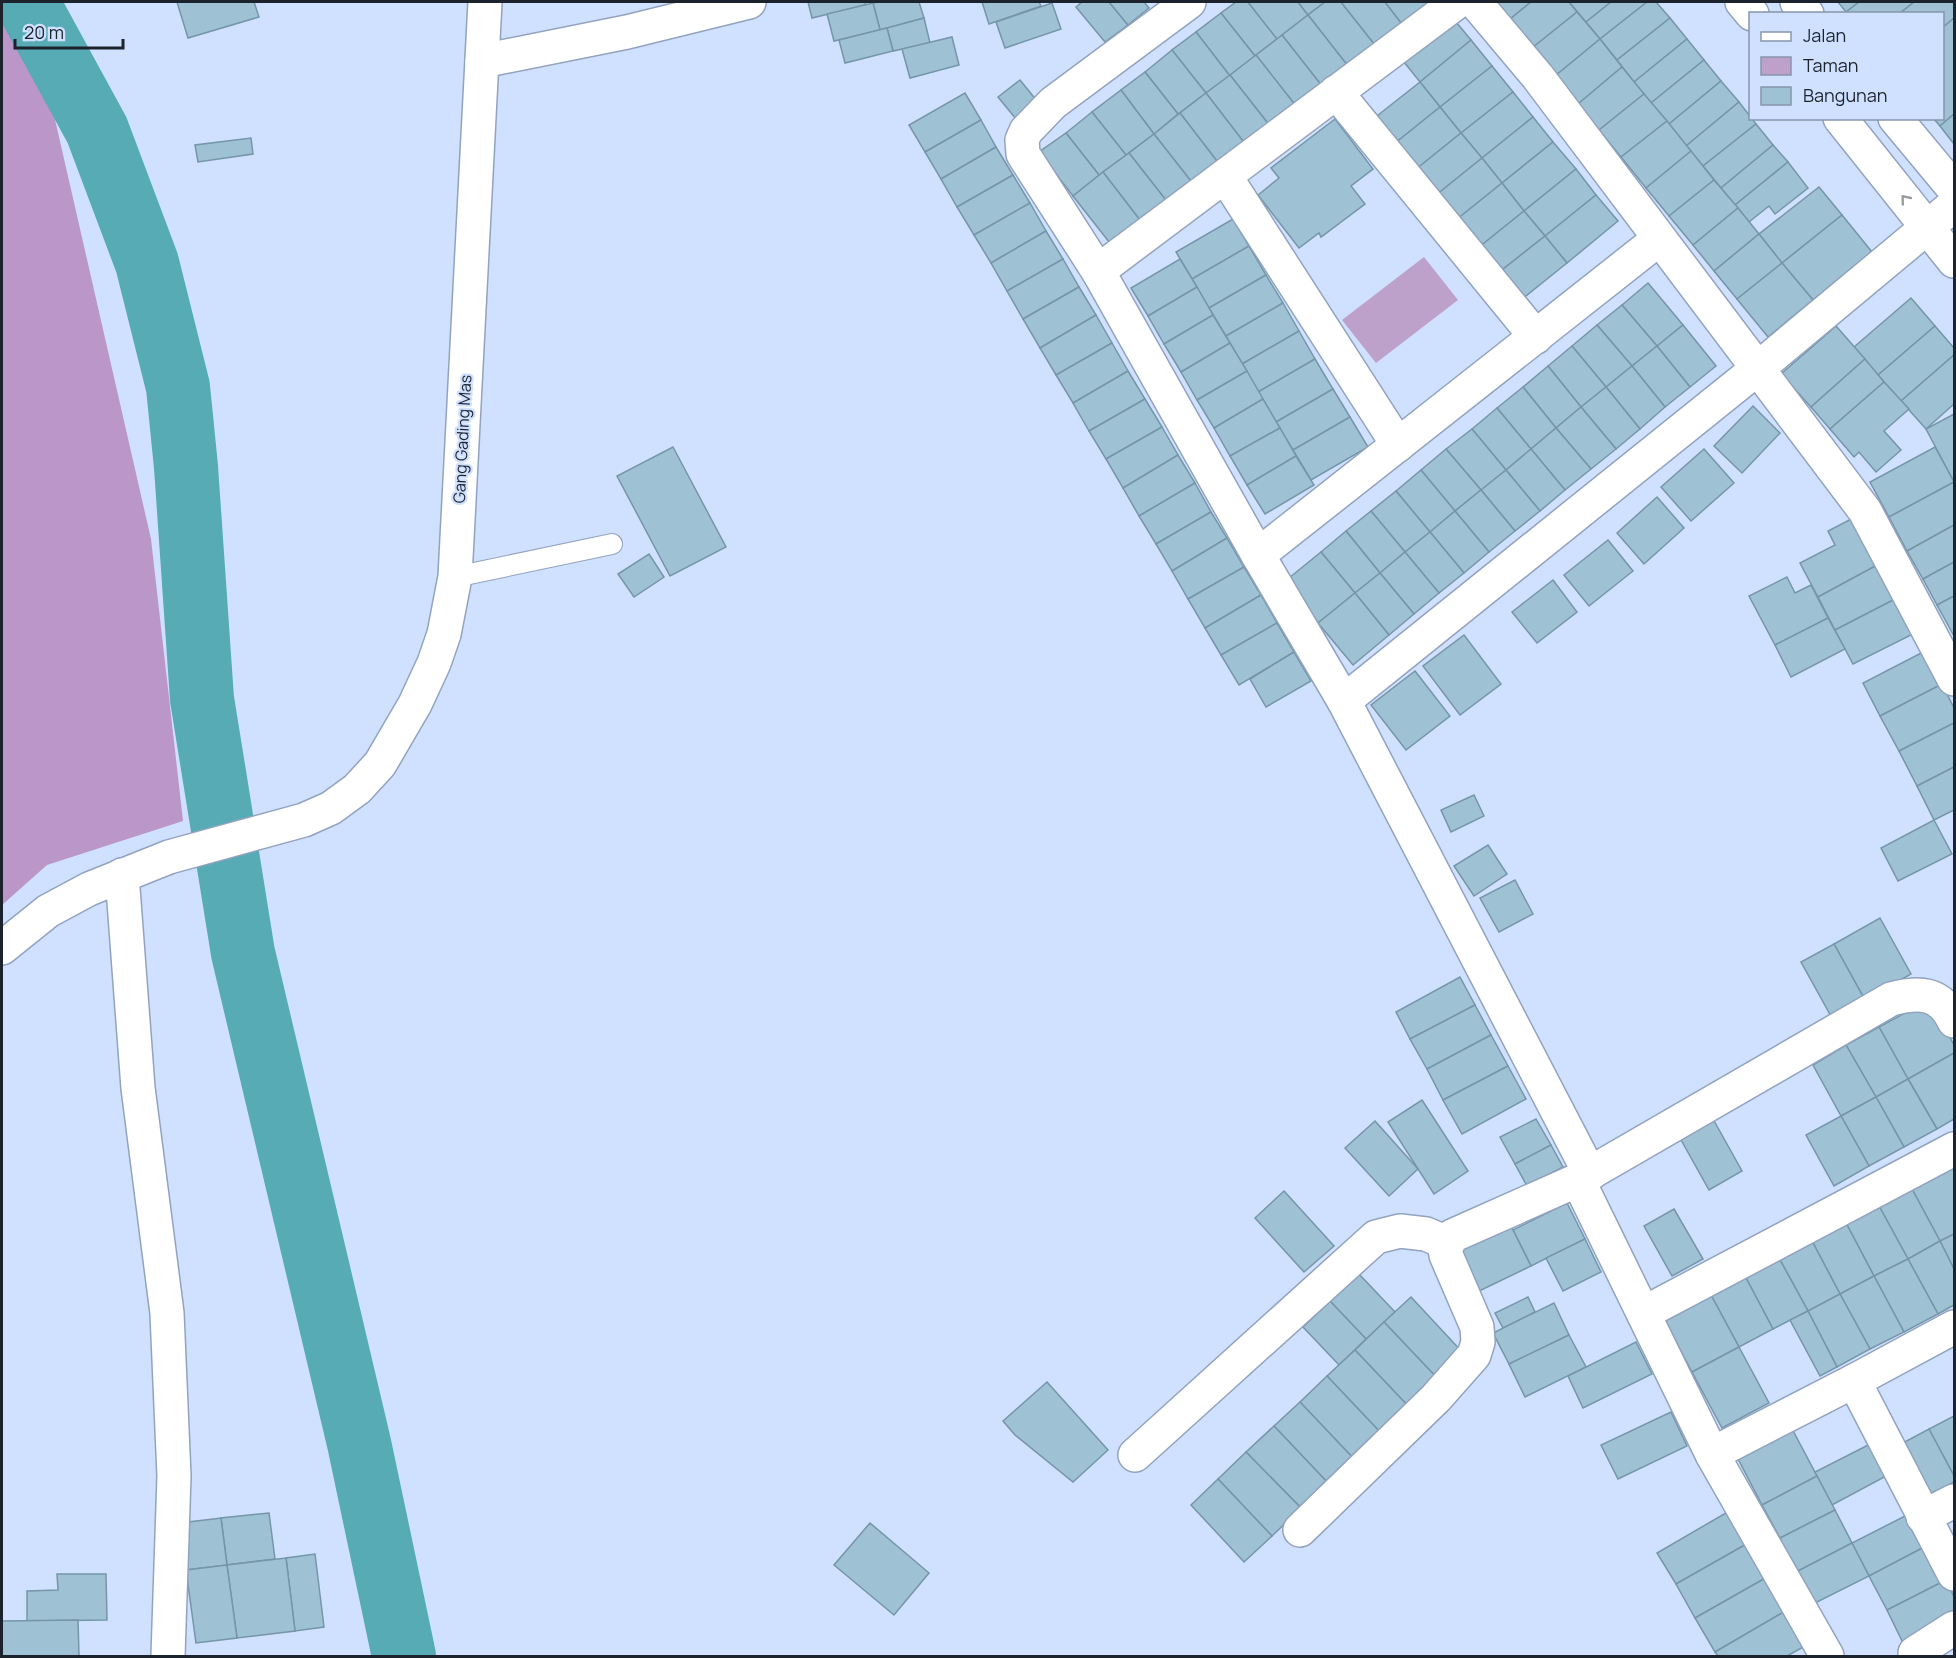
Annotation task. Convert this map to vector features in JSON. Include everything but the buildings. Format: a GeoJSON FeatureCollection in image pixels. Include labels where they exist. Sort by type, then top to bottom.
{"type":"FeatureCollection","features":[{"type":"Feature","properties":{"kind":"street","name":"Gang Gading Mas"},"geometry":{"type":"LineString","coordinates":[[2,948],[48,911],[89,889],[169,856],[304,820],[331,808],[357,789],[380,764],[403,728],[434,663],[444,634],[455,577],[485,2]]}},
{"type":"Feature","properties":{"kind":"street"},"geometry":{"type":"LineString","coordinates":[[482,61],[627,32],[749,2]]}},
{"type":"Feature","properties":{"kind":"street"},"geometry":{"type":"LineString","coordinates":[[1189,2],[1053,103],[1030,126],[1022,140],[1023,154],[1098,271],[1258,555],[1344,701],[1584,1177],[1644,1313],[1712,1454],[1827,1656]]}},
{"type":"Feature","properties":{"kind":"street"},"geometry":{"type":"LineString","coordinates":[[1098,271],[1457,2]]}},
{"type":"Feature","properties":{"kind":"street"},"geometry":{"type":"LineString","coordinates":[[1474,2],[1538,77],[1864,511],[1954,679]]}},
{"type":"Feature","properties":{"kind":"street"},"geometry":{"type":"LineString","coordinates":[[1336,92],[1536,337]]}},
{"type":"Feature","properties":{"kind":"street"},"geometry":{"type":"LineString","coordinates":[[1842,120],[1954,261]]}},
{"type":"Feature","properties":{"kind":"street"},"geometry":{"type":"LineString","coordinates":[[1897,120],[1954,189]]}},
{"type":"Feature","properties":{"kind":"street"},"geometry":{"type":"LineString","coordinates":[[1225,176],[1398,446]]}},
{"type":"Feature","properties":{"kind":"street"},"geometry":{"type":"LineString","coordinates":[[1344,701],[1757,369],[1954,205]]}},
{"type":"Feature","properties":{"kind":"street"},"geometry":{"type":"LineString","coordinates":[[1258,555],[1659,239]]}},
{"type":"Feature","properties":{"kind":"street"},"geometry":{"type":"LineString","coordinates":[[122,875],[138,1088],[167,1313],[174,1476],[168,1656]]}},
{"type":"Feature","properties":{"kind":"street"},"geometry":{"type":"LineString","coordinates":[[1300,1530],[1436,1398],[1474,1355],[1478,1334],[1446,1255],[1445,1249],[1452,1236],[1584,1177],[1891,999],[1911,993],[1925,994],[1938,1001],[1950,1012],[1954,1020]]}},
{"type":"Feature","properties":{"kind":"street"},"geometry":{"type":"LineString","coordinates":[[1644,1313],[1954,1149]]}},
{"type":"Feature","properties":{"kind":"street"},"geometry":{"type":"LineString","coordinates":[[1135,1455],[1376,1237],[1400,1231],[1426,1234],[1447,1243]]}},
{"type":"Feature","properties":{"kind":"street"},"geometry":{"type":"LineString","coordinates":[[1712,1454],[1854,1382],[1954,1327]]}},
{"type":"Feature","properties":{"kind":"street"},"geometry":{"type":"LineString","coordinates":[[1854,1382],[1954,1574]]}},
{"type":"Feature","properties":{"kind":"street"},"geometry":{"type":"LineString","coordinates":[[1923,1517],[1954,1501]]}},
{"type":"Feature","properties":{"kind":"street"},"geometry":{"type":"LineString","coordinates":[[1915,1653],[1954,1628]]}},
{"type":"Feature","properties":{"kind":"lane"},"geometry":{"type":"LineString","coordinates":[[455,577],[612,544]]}},
{"type":"Feature","properties":{"kind":"green space"},"geometry":{"type":"Polygon","coordinates":[[[1424,257],[1458,300],[1376,363],[1342,320],[1424,257]]]}},
{"type":"Feature","properties":{"kind":"shaded area"},"geometry":{"type":"Polygon","coordinates":[[[2,13],[51,102],[151,539],[183,821],[47,865],[2,905],[2,13]]]}},
{"type":"Feature","properties":{"kind":"waterway"},"geometry":{"type":"LineString","coordinates":[[27,2],[97,130],[147,263],[178,387],[186,467],[202,699],[243,953],[359,1443],[404,1656]]}}]}
